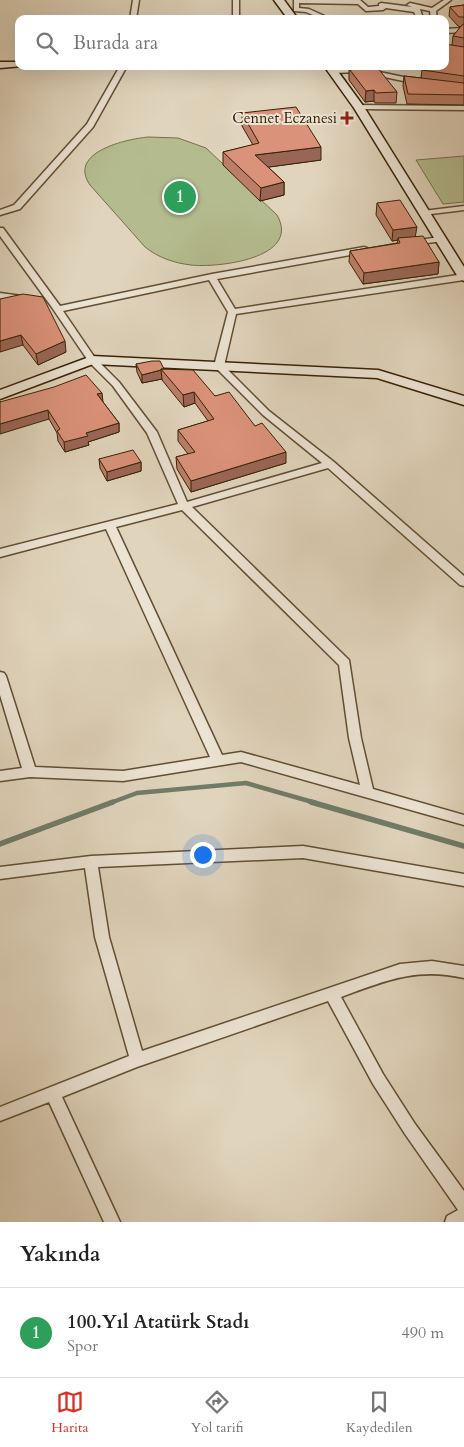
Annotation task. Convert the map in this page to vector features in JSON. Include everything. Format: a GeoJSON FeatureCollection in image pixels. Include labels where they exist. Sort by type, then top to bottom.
{"type":"FeatureCollection","features":[{"type":"Feature","properties":{"kind":"main road"},"geometry":{"type":"LineString","coordinates":[[279,0],[290,15]]}},
{"type":"Feature","properties":{"kind":"main road"},"geometry":{"type":"LineString","coordinates":[[0,65],[15,65]]}},
{"type":"Feature","properties":{"kind":"main road"},"geometry":{"type":"LineString","coordinates":[[332,70],[359,107],[464,277]]}},
{"type":"Feature","properties":{"kind":"main road"},"geometry":{"type":"LineString","coordinates":[[0,395],[92,360],[378,374],[464,400]]}},
{"type":"Feature","properties":{"kind":"street"},"geometry":{"type":"LineString","coordinates":[[134,15],[136,0]]}},
{"type":"Feature","properties":{"kind":"street"},"geometry":{"type":"LineString","coordinates":[[236,0],[236,15]]}},
{"type":"Feature","properties":{"kind":"street"},"geometry":{"type":"LineString","coordinates":[[381,0],[433,10],[448,0]]}},
{"type":"Feature","properties":{"kind":"street"},"geometry":{"type":"LineString","coordinates":[[319,15],[307,10],[296,10],[296,1],[360,2],[366,9],[383,8],[382,5],[417,10],[419,15]]}},
{"type":"Feature","properties":{"kind":"street"},"geometry":{"type":"LineString","coordinates":[[433,10],[434,15]]}},
{"type":"Feature","properties":{"kind":"street"},"geometry":{"type":"LineString","coordinates":[[449,31],[464,30]]}},
{"type":"Feature","properties":{"kind":"street"},"geometry":{"type":"LineString","coordinates":[[0,213],[17,208],[90,125],[122,70]]}},
{"type":"Feature","properties":{"kind":"street"},"geometry":{"type":"LineString","coordinates":[[360,70],[427,84]]}},
{"type":"Feature","properties":{"kind":"street"},"geometry":{"type":"LineString","coordinates":[[359,107],[464,108]]}},
{"type":"Feature","properties":{"kind":"street"},"geometry":{"type":"LineString","coordinates":[[423,213],[464,208]]}},
{"type":"Feature","properties":{"kind":"street"},"geometry":{"type":"LineString","coordinates":[[0,230],[57,307],[92,360],[116,384],[152,432],[184,506],[345,663],[355,738],[368,793]]}},
{"type":"Feature","properties":{"kind":"street"},"geometry":{"type":"LineString","coordinates":[[405,244],[440,239]]}},
{"type":"Feature","properties":{"kind":"street"},"geometry":{"type":"LineString","coordinates":[[0,296],[57,307],[378,248]]}},
{"type":"Feature","properties":{"kind":"street"},"geometry":{"type":"LineString","coordinates":[[212,277],[232,312],[218,366],[266,413],[330,464],[464,582]]}},
{"type":"Feature","properties":{"kind":"street"},"geometry":{"type":"LineString","coordinates":[[232,312],[464,277]]}},
{"type":"Feature","properties":{"kind":"street"},"geometry":{"type":"LineString","coordinates":[[0,553],[184,506],[330,464]]}},
{"type":"Feature","properties":{"kind":"street"},"geometry":{"type":"LineString","coordinates":[[109,524],[218,760]]}},
{"type":"Feature","properties":{"kind":"street"},"geometry":{"type":"LineString","coordinates":[[0,676],[30,772]]}},
{"type":"Feature","properties":{"kind":"street"},"geometry":{"type":"LineString","coordinates":[[0,776],[30,772],[123,776],[241,757],[464,820]]}},
{"type":"Feature","properties":{"kind":"street"},"geometry":{"type":"LineString","coordinates":[[0,873],[92,862],[303,852],[464,880]]}},
{"type":"Feature","properties":{"kind":"street"},"geometry":{"type":"LineString","coordinates":[[92,862],[102,937],[137,1060]]}},
{"type":"Feature","properties":{"kind":"street"},"geometry":{"type":"LineString","coordinates":[[0,1114],[137,1060],[400,970],[422,966],[464,972]]}},
{"type":"Feature","properties":{"kind":"street"},"geometry":{"type":"LineString","coordinates":[[332,994],[410,1130],[464,1205]]}},
{"type":"Feature","properties":{"kind":"street"},"geometry":{"type":"LineString","coordinates":[[52,1093],[112,1222]]}},
{"type":"Feature","properties":{"kind":"street"},"geometry":{"type":"LineString","coordinates":[[453,1222],[464,1216]]}},
{"type":"Feature","properties":{"kind":"green space"},"geometry":{"type":"Polygon","coordinates":[[[148,137],[178,138],[206,148],[277,215],[282,230],[278,242],[267,251],[253,258],[203,266],[173,261],[161,257],[145,247],[90,185],[85,174],[86,164],[102,149],[114,144],[148,137]]]}},
{"type":"Feature","properties":{"kind":"green space"},"geometry":{"type":"Polygon","coordinates":[[[464,156],[464,202],[443,204],[416,160],[464,156]]]}},
{"type":"Feature","properties":{"kind":"building"},"geometry":{"type":"Polygon","coordinates":[[[464,5],[464,17],[459,17],[450,7],[464,5]]]}},
{"type":"Feature","properties":{"kind":"building"},"geometry":{"type":"Polygon","coordinates":[[[464,24],[464,38],[453,36],[462,25],[464,24]]]}},
{"type":"Feature","properties":{"kind":"building"},"geometry":{"type":"Polygon","coordinates":[[[449,45],[464,47],[464,76],[422,70],[449,70],[449,45]]]}},
{"type":"Feature","properties":{"kind":"building"},"geometry":{"type":"Polygon","coordinates":[[[350,70],[379,70],[397,92],[376,93],[374,90],[366,91],[350,70]]]}},
{"type":"Feature","properties":{"kind":"building"},"geometry":{"type":"Polygon","coordinates":[[[404,76],[464,83],[464,95],[408,94],[404,76]]]}},
{"type":"Feature","properties":{"kind":"building"},"geometry":{"type":"Polygon","coordinates":[[[296,107],[321,147],[255,155],[284,182],[261,188],[223,152],[259,143],[242,113],[296,107]]]}},
{"type":"Feature","properties":{"kind":"building"},"geometry":{"type":"Polygon","coordinates":[[[400,200],[417,227],[393,230],[377,203],[400,200]]]}},
{"type":"Feature","properties":{"kind":"building"},"geometry":{"type":"Polygon","coordinates":[[[423,236],[439,262],[364,273],[350,251],[400,243],[398,238],[423,236]]]}},
{"type":"Feature","properties":{"kind":"building"},"geometry":{"type":"Polygon","coordinates":[[[23,294],[43,297],[65,341],[36,354],[21,335],[0,341],[0,299],[23,294]]]}},
{"type":"Feature","properties":{"kind":"building"},"geometry":{"type":"Polygon","coordinates":[[[160,361],[164,369],[142,375],[136,364],[160,361]]]}},
{"type":"Feature","properties":{"kind":"building"},"geometry":{"type":"Polygon","coordinates":[[[161,369],[193,370],[215,396],[229,392],[255,426],[262,423],[286,452],[191,481],[176,457],[195,452],[178,430],[214,419],[194,392],[183,395],[161,369]]]}},
{"type":"Feature","properties":{"kind":"building"},"geometry":{"type":"Polygon","coordinates":[[[86,375],[102,393],[97,394],[119,423],[86,433],[88,436],[64,442],[57,431],[60,429],[48,410],[0,424],[0,402],[54,387],[86,375]]]}},
{"type":"Feature","properties":{"kind":"building"},"geometry":{"type":"Polygon","coordinates":[[[133,450],[141,462],[107,472],[99,459],[133,450]]]}},
{"type":"Feature","properties":{"kind":"waterway"},"geometry":{"type":"LineString","coordinates":[[110,803],[137,793],[246,783],[316,803]]}},
{"type":"Feature","properties":{"kind":"waterway"},"geometry":{"type":"LineString","coordinates":[[0,844],[113,802]]}},
{"type":"Feature","properties":{"kind":"waterway"},"geometry":{"type":"LineString","coordinates":[[311,802],[464,846]]}},
{"type":"Feature","properties":{"kind":"place","name":"Cennet Eczanesi"},"geometry":{"type":"Point","coordinates":[347,118]}},
{"type":"Feature","properties":{"kind":"place","name":"100.Yıl Atatürk Stadı"},"geometry":{"type":"Point","coordinates":[180,197]}}]}
